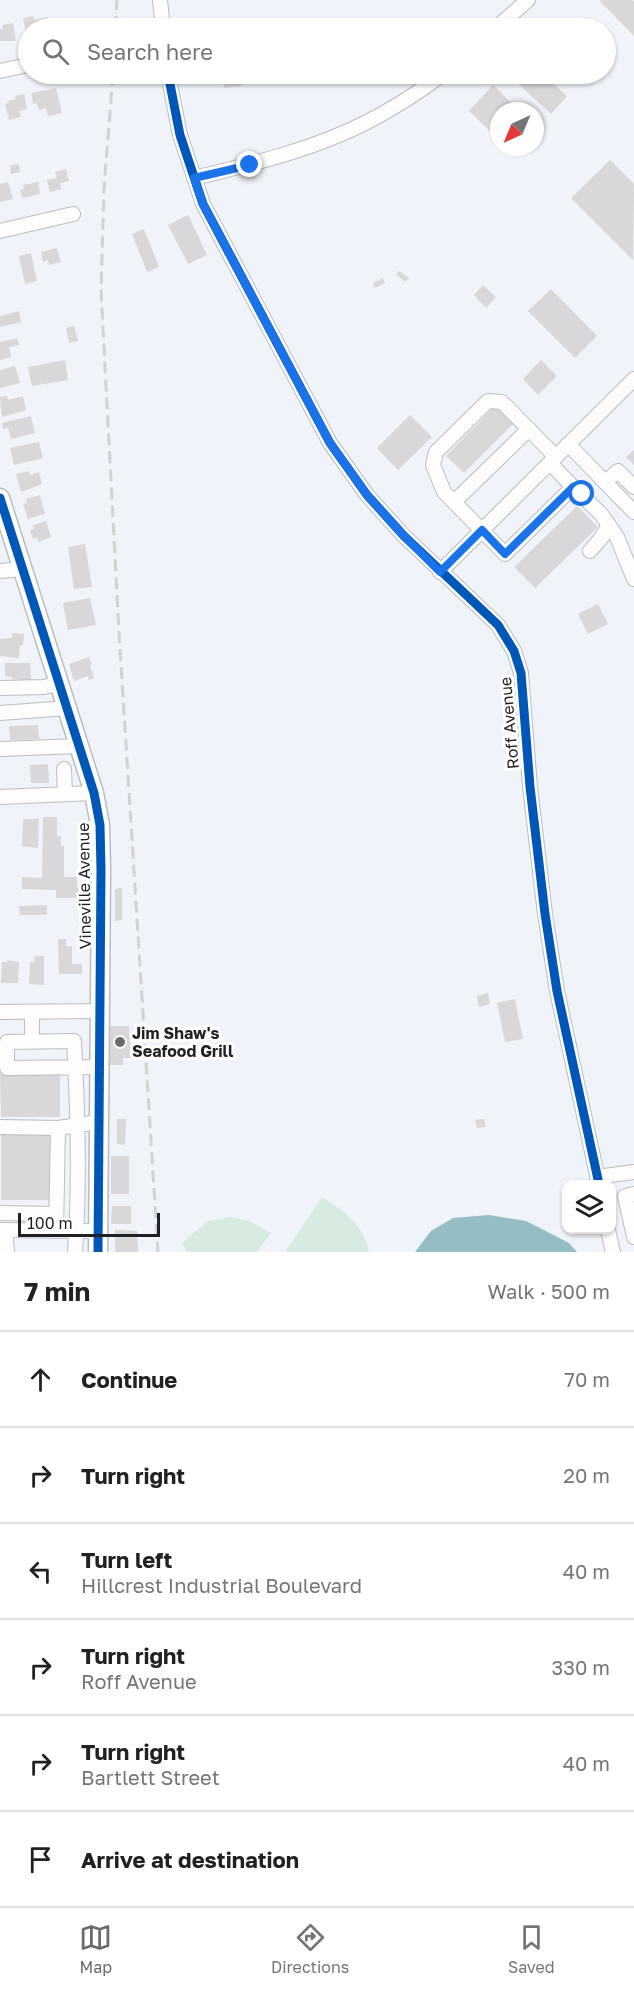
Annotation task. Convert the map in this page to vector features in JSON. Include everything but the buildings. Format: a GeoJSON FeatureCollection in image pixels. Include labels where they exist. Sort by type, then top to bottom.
{"type":"FeatureCollection","features":[{"type":"Feature","properties":{"kind":"main road","name":"Vineville Avenue"},"geometry":{"type":"LineString","coordinates":[[0,498],[94,793],[100,825],[98,1252]]}},
{"type":"Feature","properties":{"kind":"street"},"geometry":{"type":"LineString","coordinates":[[160,0],[162,18]]}},
{"type":"Feature","properties":{"kind":"street"},"geometry":{"type":"LineString","coordinates":[[507,18],[528,0]]}},
{"type":"Feature","properties":{"kind":"street"},"geometry":{"type":"LineString","coordinates":[[0,71],[18,67]]}},
{"type":"Feature","properties":{"kind":"street","name":"Roff Avenue"},"geometry":{"type":"LineString","coordinates":[[170,84],[180,135],[203,204],[330,443],[367,495],[440,572],[498,625],[514,651],[521,673],[530,787],[546,925],[557,991],[598,1180]]}},
{"type":"Feature","properties":{"kind":"street"},"geometry":{"type":"LineString","coordinates":[[194,178],[282,156],[335,136],[375,118],[430,84]]}},
{"type":"Feature","properties":{"kind":"street"},"geometry":{"type":"LineString","coordinates":[[0,231],[73,214]]}},
{"type":"Feature","properties":{"kind":"street"},"geometry":{"type":"LineString","coordinates":[[440,572],[634,380]]}},
{"type":"Feature","properties":{"kind":"street"},"geometry":{"type":"LineString","coordinates":[[623,390],[634,400]]}},
{"type":"Feature","properties":{"kind":"street"},"geometry":{"type":"LineString","coordinates":[[573,487],[505,554],[444,492],[433,465],[436,452],[488,401],[502,402],[529,429],[573,487],[601,514],[617,537],[634,579]]}},
{"type":"Feature","properties":{"kind":"street"},"geometry":{"type":"LineString","coordinates":[[454,502],[529,429]]}},
{"type":"Feature","properties":{"kind":"street"},"geometry":{"type":"LineString","coordinates":[[568,444],[634,512]]}},
{"type":"Feature","properties":{"kind":"street"},"geometry":{"type":"LineString","coordinates":[[605,482],[618,471],[634,487]]}},
{"type":"Feature","properties":{"kind":"street"},"geometry":{"type":"LineString","coordinates":[[590,551],[609,525]]}},
{"type":"Feature","properties":{"kind":"street"},"geometry":{"type":"LineString","coordinates":[[0,571],[23,569]]}},
{"type":"Feature","properties":{"kind":"street"},"geometry":{"type":"LineString","coordinates":[[0,688],[44,687],[60,683]]}},
{"type":"Feature","properties":{"kind":"street"},"geometry":{"type":"LineString","coordinates":[[0,713],[68,708]]}},
{"type":"Feature","properties":{"kind":"street"},"geometry":{"type":"LineString","coordinates":[[0,749],[79,746]]}},
{"type":"Feature","properties":{"kind":"street"},"geometry":{"type":"LineString","coordinates":[[64,769],[66,794]]}},
{"type":"Feature","properties":{"kind":"street"},"geometry":{"type":"LineString","coordinates":[[0,797],[94,793]]}},
{"type":"Feature","properties":{"kind":"street"},"geometry":{"type":"LineString","coordinates":[[0,1012],[99,1011]]}},
{"type":"Feature","properties":{"kind":"street"},"geometry":{"type":"LineString","coordinates":[[32,1012],[32,1041]]}},
{"type":"Feature","properties":{"kind":"street"},"geometry":{"type":"LineString","coordinates":[[75,1252],[77,1231],[76,1124],[75,1067],[74,1041],[7,1042],[7,1068],[75,1067],[99,1067]]}},
{"type":"Feature","properties":{"kind":"street"},"geometry":{"type":"LineString","coordinates":[[0,1127],[58,1128],[99,1122]]}},
{"type":"Feature","properties":{"kind":"street"},"geometry":{"type":"LineString","coordinates":[[56,1231],[58,1128]]}},
{"type":"Feature","properties":{"kind":"street"},"geometry":{"type":"LineString","coordinates":[[602,1180],[634,1172]]}},
{"type":"Feature","properties":{"kind":"street"},"geometry":{"type":"LineString","coordinates":[[634,1194],[625,1196],[634,1237]]}},
{"type":"Feature","properties":{"kind":"street"},"geometry":{"type":"LineString","coordinates":[[0,1213],[56,1214]]}},
{"type":"Feature","properties":{"kind":"street"},"geometry":{"type":"LineString","coordinates":[[7,1252],[3,1230],[98,1231]]}},
{"type":"Feature","properties":{"kind":"street"},"geometry":{"type":"LineString","coordinates":[[609,1234],[613,1252]]}},
{"type":"Feature","properties":{"kind":"green space"},"geometry":{"type":"Polygon","coordinates":[[[322,1197],[345,1213],[358,1226],[369,1252],[285,1252],[322,1197]]]}},
{"type":"Feature","properties":{"kind":"green space"},"geometry":{"type":"Polygon","coordinates":[[[231,1217],[249,1221],[271,1233],[257,1252],[187,1252],[182,1243],[208,1221],[231,1217]]]}},
{"type":"Feature","properties":{"kind":"water"},"geometry":{"type":"Polygon","coordinates":[[[489,1215],[526,1221],[569,1243],[577,1252],[415,1252],[431,1231],[453,1218],[489,1215]]]}},
{"type":"Feature","properties":{"kind":"railway"},"geometry":{"type":"LineString","coordinates":[[116,18],[117,0]]}},
{"type":"Feature","properties":{"kind":"railway"},"geometry":{"type":"LineString","coordinates":[[112,84],[104,188],[101,290],[119,633],[158,1252]]}},
{"type":"Feature","properties":{"kind":"cycle path"},"geometry":{"type":"LineString","coordinates":[[170,84],[180,135],[203,204],[330,443],[367,495],[404,536],[498,625],[514,651],[521,673],[530,787],[557,991],[598,1180]]}},
{"type":"Feature","properties":{"kind":"cycle path"},"geometry":{"type":"LineString","coordinates":[[0,498],[94,793],[100,825],[98,1252]]}},
{"type":"Feature","properties":{"kind":"place","name":"Jim Shaw's Seafood Grill"},"geometry":{"type":"Point","coordinates":[120,1042]}},
{"type":"Feature","properties":{"kind":"route"},"geometry":{"type":"LineString","coordinates":[[250,165],[194,178],[203,204],[330,443],[367,495],[440,572],[482,530],[505,554],[573,487],[582,494]]}}]}
